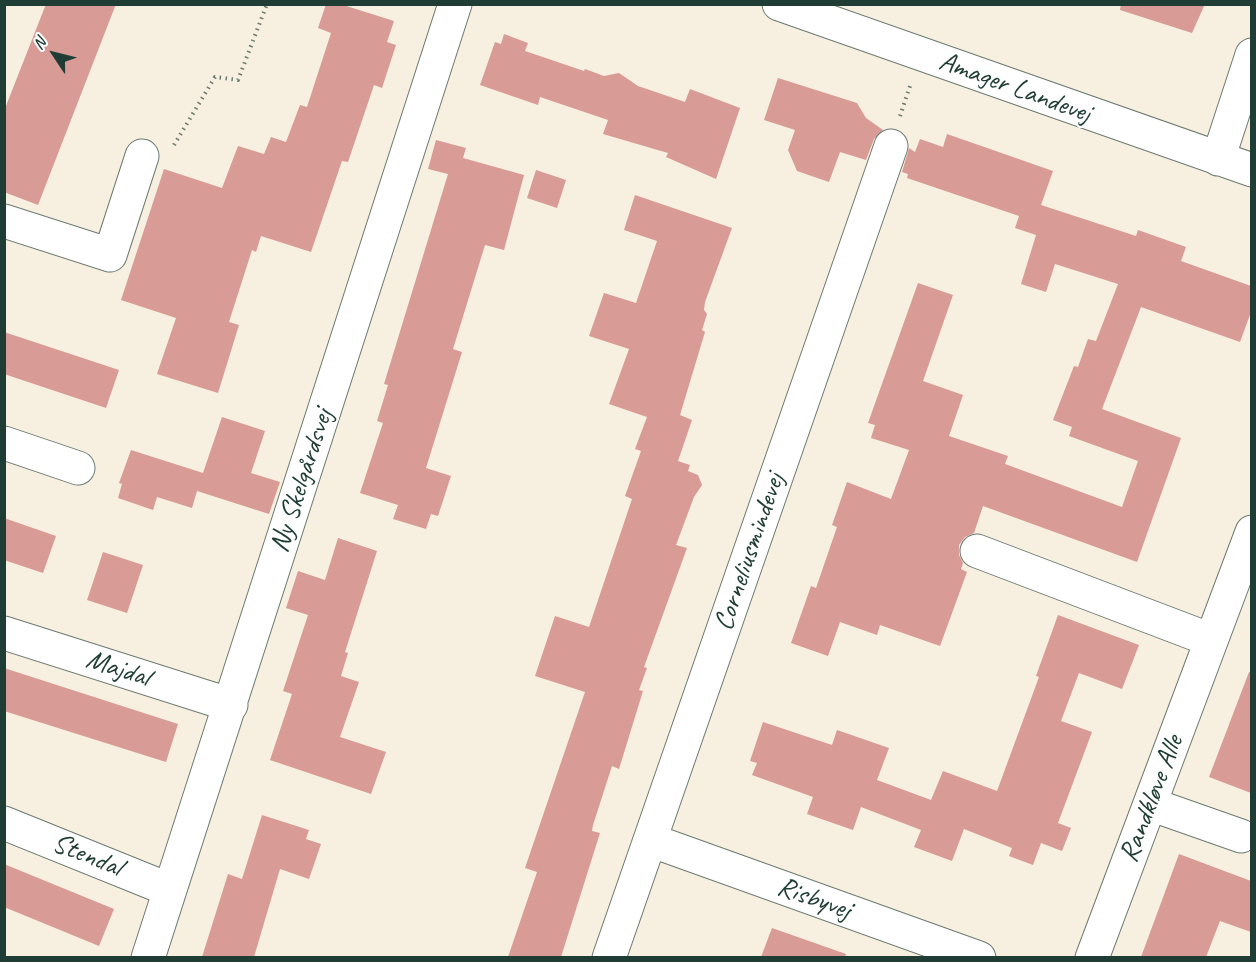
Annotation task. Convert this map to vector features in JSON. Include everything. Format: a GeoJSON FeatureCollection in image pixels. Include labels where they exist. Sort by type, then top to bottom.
{"type":"FeatureCollection","features":[{"type":"Feature","properties":{"kind":"street","name":"Ny Skelgårdsvej"},"geometry":{"type":"LineString","coordinates":[[148,957],[231,705],[454,4]]}},
{"type":"Feature","properties":{"kind":"street","name":"Amager Landevej"},"geometry":{"type":"LineString","coordinates":[[779,4],[1251,170]]}},
{"type":"Feature","properties":{"kind":"street"},"geometry":{"type":"LineString","coordinates":[[1218,159],[1251,55]]}},
{"type":"Feature","properties":{"kind":"street","name":"Corneliusmindevej"},"geometry":{"type":"LineString","coordinates":[[609,957],[891,146]]}},
{"type":"Feature","properties":{"kind":"street"},"geometry":{"type":"LineString","coordinates":[[4,221],[110,255],[142,159]]}},
{"type":"Feature","properties":{"kind":"street"},"geometry":{"type":"LineString","coordinates":[[4,443],[78,468]]}},
{"type":"Feature","properties":{"kind":"street","name":"Randkløve Alle"},"geometry":{"type":"LineString","coordinates":[[1092,957],[1251,532]]}},
{"type":"Feature","properties":{"kind":"street"},"geometry":{"type":"LineString","coordinates":[[977,551],[1211,640]]}},
{"type":"Feature","properties":{"kind":"street","name":"Majdal"},"geometry":{"type":"LineString","coordinates":[[4,633],[231,705]]}},
{"type":"Feature","properties":{"kind":"street"},"geometry":{"type":"LineString","coordinates":[[1150,804],[1241,836]]}},
{"type":"Feature","properties":{"kind":"street","name":"Stendal"},"geometry":{"type":"LineString","coordinates":[[4,823],[170,890]]}},
{"type":"Feature","properties":{"kind":"street","name":"Risbyvej"},"geometry":{"type":"LineString","coordinates":[[650,840],[979,957]]}},
{"type":"Feature","properties":{"kind":"path"},"geometry":{"type":"LineString","coordinates":[[142,159],[161,167],[215,77],[238,80],[267,4]]}},
{"type":"Feature","properties":{"kind":"path"},"geometry":{"type":"LineString","coordinates":[[891,146],[920,54]]}},
{"type":"Feature","properties":{"kind":"building"},"geometry":{"type":"Polygon","coordinates":[[[46,4],[116,4],[38,205],[4,192],[4,111],[46,4]]]}},
{"type":"Feature","properties":{"kind":"building"},"geometry":{"type":"Polygon","coordinates":[[[326,4],[340,4],[394,21],[387,42],[396,45],[382,88],[374,85],[348,162],[342,161],[311,252],[261,236],[256,252],[252,250],[229,322],[239,325],[218,393],[157,374],[176,318],[121,300],[164,169],[222,188],[238,146],[264,154],[271,137],[286,142],[300,105],[307,107],[331,33],[318,28],[326,4]]]}},
{"type":"Feature","properties":{"kind":"building"},"geometry":{"type":"Polygon","coordinates":[[[1121,4],[1205,4],[1192,33],[1120,10],[1121,4]]]}},
{"type":"Feature","properties":{"kind":"building"},"geometry":{"type":"Polygon","coordinates":[[[504,34],[528,43],[525,51],[584,71],[585,69],[604,76],[619,73],[638,86],[685,102],[690,89],[740,108],[716,179],[666,157],[668,153],[603,134],[608,120],[540,97],[538,105],[480,85],[495,42],[501,44],[504,34]]]}},
{"type":"Feature","properties":{"kind":"building"},"geometry":{"type":"Polygon","coordinates":[[[778,78],[857,103],[866,118],[883,130],[874,139],[866,160],[840,152],[829,182],[797,171],[788,150],[795,130],[764,120],[778,78]]]}},
{"type":"Feature","properties":{"kind":"building"},"geometry":{"type":"Polygon","coordinates":[[[947,134],[1053,171],[1041,205],[1136,236],[1138,230],[1186,247],[1181,261],[1251,286],[1251,312],[1240,342],[1141,307],[1102,409],[1181,438],[1137,562],[983,506],[974,533],[965,537],[959,545],[959,555],[963,563],[961,569],[967,572],[940,646],[880,625],[877,635],[840,622],[828,656],[791,643],[811,586],[816,588],[837,527],[832,525],[847,482],[891,499],[909,450],[871,438],[875,425],[868,423],[918,283],[953,295],[923,381],[963,395],[949,436],[1008,456],[1005,464],[1122,507],[1138,461],[1069,436],[1072,427],[1053,420],[1074,366],[1078,367],[1088,339],[1096,341],[1118,284],[1055,264],[1046,292],[1021,284],[1036,235],[1015,228],[1019,216],[907,178],[908,174],[902,172],[909,148],[915,152],[920,139],[943,147],[947,134]]]}},
{"type":"Feature","properties":{"kind":"building"},"geometry":{"type":"Polygon","coordinates":[[[436,140],[466,148],[463,158],[524,175],[504,250],[485,245],[453,349],[462,352],[426,468],[451,476],[438,516],[431,514],[426,529],[393,519],[398,505],[360,493],[383,423],[377,421],[388,385],[384,384],[448,174],[428,169],[436,140]]]}},
{"type":"Feature","properties":{"kind":"building"},"geometry":{"type":"Polygon","coordinates":[[[536,170],[566,180],[557,208],[527,198],[536,170]]]}},
{"type":"Feature","properties":{"kind":"building"},"geometry":{"type":"Polygon","coordinates":[[[635,195],[732,228],[705,302],[704,310],[707,314],[702,330],[705,332],[680,415],[692,420],[678,461],[690,465],[688,471],[698,475],[702,485],[694,497],[676,545],[687,548],[644,667],[647,668],[639,690],[643,691],[619,769],[612,766],[593,825],[592,831],[600,833],[561,957],[508,957],[537,872],[525,868],[585,692],[535,676],[555,616],[589,627],[632,499],[625,496],[641,451],[635,449],[647,417],[609,404],[629,349],[589,336],[604,293],[636,303],[657,241],[624,230],[635,195]]]}},
{"type":"Feature","properties":{"kind":"building"},"geometry":{"type":"Polygon","coordinates":[[[4,332],[119,370],[106,408],[4,374],[4,332]]]}},
{"type":"Feature","properties":{"kind":"building"},"geometry":{"type":"Polygon","coordinates":[[[222,417],[265,431],[251,473],[280,482],[269,514],[197,491],[192,508],[157,497],[153,510],[118,498],[122,484],[119,483],[131,450],[203,473],[222,417]]]}},
{"type":"Feature","properties":{"kind":"building"},"geometry":{"type":"Polygon","coordinates":[[[4,518],[56,536],[43,573],[4,560],[4,518]]]}},
{"type":"Feature","properties":{"kind":"building"},"geometry":{"type":"Polygon","coordinates":[[[338,538],[377,551],[345,652],[348,653],[341,676],[359,682],[340,737],[386,752],[371,794],[270,760],[292,694],[283,691],[308,615],[286,608],[298,571],[325,580],[338,538]]]}},
{"type":"Feature","properties":{"kind":"building"},"geometry":{"type":"Polygon","coordinates":[[[103,552],[143,565],[127,613],[87,600],[103,552]]]}},
{"type":"Feature","properties":{"kind":"building"},"geometry":{"type":"Polygon","coordinates":[[[1058,615],[1139,645],[1122,689],[1079,673],[1061,721],[1092,732],[1058,823],[1071,828],[1062,851],[1041,843],[1033,865],[1009,856],[1012,848],[964,829],[952,861],[914,847],[921,830],[861,807],[853,830],[807,814],[813,797],[752,775],[757,763],[750,761],[763,722],[832,745],[837,730],[889,748],[877,780],[931,800],[943,771],[997,791],[1039,677],[1036,676],[1058,615]]]}},
{"type":"Feature","properties":{"kind":"building"},"geometry":{"type":"Polygon","coordinates":[[[4,668],[178,724],[166,762],[4,711],[4,668]]]}},
{"type":"Feature","properties":{"kind":"building"},"geometry":{"type":"Polygon","coordinates":[[[1249,672],[1251,672],[1251,793],[1209,777],[1249,672]]]}},
{"type":"Feature","properties":{"kind":"building"},"geometry":{"type":"Polygon","coordinates":[[[262,815],[309,830],[306,839],[321,844],[309,879],[280,869],[254,957],[202,957],[228,874],[242,879],[262,815]]]}},
{"type":"Feature","properties":{"kind":"building"},"geometry":{"type":"Polygon","coordinates":[[[1179,854],[1251,881],[1251,932],[1220,921],[1206,957],[1141,957],[1179,854]]]}},
{"type":"Feature","properties":{"kind":"building"},"geometry":{"type":"Polygon","coordinates":[[[4,864],[114,909],[99,946],[4,907],[4,864]]]}},
{"type":"Feature","properties":{"kind":"building"},"geometry":{"type":"Polygon","coordinates":[[[772,928],[846,954],[845,957],[761,957],[772,928]]]}}]}
